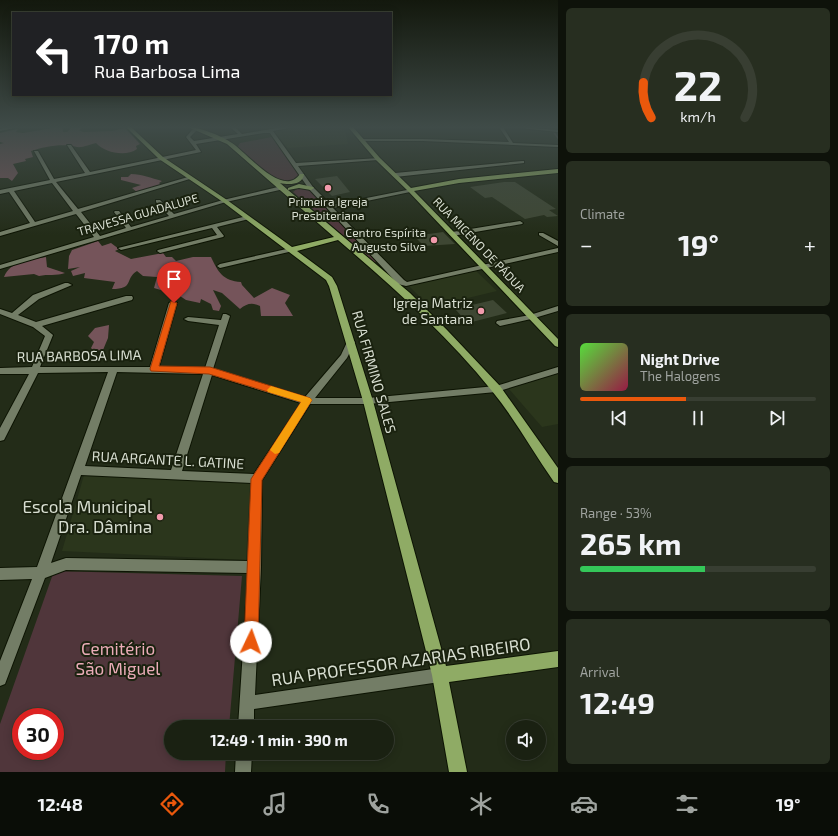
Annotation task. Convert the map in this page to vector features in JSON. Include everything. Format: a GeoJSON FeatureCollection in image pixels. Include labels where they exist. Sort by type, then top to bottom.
{"type":"FeatureCollection","features":[{"type":"Feature","properties":{"kind":"main road","name":"RUA FIRMINO SALES"},"geometry":{"type":"LineString","coordinates":[[168,163],[225,201],[331,282],[351,342],[349,357],[368,401],[440,675],[458,772]]}},
{"type":"Feature","properties":{"kind":"main road"},"geometry":{"type":"LineString","coordinates":[[253,163],[407,295],[444,332],[496,389],[558,478]]}},
{"type":"Feature","properties":{"kind":"main road","name":"RUA MICENO DE PÁDUA"},"geometry":{"type":"LineString","coordinates":[[382,163],[558,344]]}},
{"type":"Feature","properties":{"kind":"main road"},"geometry":{"type":"LineString","coordinates":[[410,190],[459,182],[558,171]]}},
{"type":"Feature","properties":{"kind":"main road"},"geometry":{"type":"LineString","coordinates":[[272,179],[292,182],[300,178],[302,175]]}},
{"type":"Feature","properties":{"kind":"main road"},"geometry":{"type":"LineString","coordinates":[[289,193],[289,190],[295,187],[311,188]]}},
{"type":"Feature","properties":{"kind":"main road"},"geometry":{"type":"LineString","coordinates":[[291,250],[341,237]]}},
{"type":"Feature","properties":{"kind":"main road"},"geometry":{"type":"LineString","coordinates":[[368,263],[375,264],[378,260]]}},
{"type":"Feature","properties":{"kind":"main road"},"geometry":{"type":"LineString","coordinates":[[406,284],[405,289],[407,295]]}},
{"type":"Feature","properties":{"kind":"main road","name":"RUA PROFESSOR AZARIAS RIBEIRO"},"geometry":{"type":"LineString","coordinates":[[440,675],[558,659]]}},
{"type":"Feature","properties":{"kind":"street"},"geometry":{"type":"LineString","coordinates":[[42,163],[52,180],[98,238]]}},
{"type":"Feature","properties":{"kind":"street"},"geometry":{"type":"LineString","coordinates":[[81,163],[88,173]]}},
{"type":"Feature","properties":{"kind":"street"},"geometry":{"type":"LineString","coordinates":[[0,192],[137,163]]}},
{"type":"Feature","properties":{"kind":"street"},"geometry":{"type":"LineString","coordinates":[[323,163],[296,165],[311,188],[378,260],[401,282],[406,284],[558,250]]}},
{"type":"Feature","properties":{"kind":"street"},"geometry":{"type":"LineString","coordinates":[[395,175],[512,163]]}},
{"type":"Feature","properties":{"kind":"street"},"geometry":{"type":"LineString","coordinates":[[0,234],[190,178]]}},
{"type":"Feature","properties":{"kind":"street","name":"TRAVESSA GUADALUPE"},"geometry":{"type":"LineString","coordinates":[[0,267],[225,201],[282,188]]}},
{"type":"Feature","properties":{"kind":"street"},"geometry":{"type":"LineString","coordinates":[[10,189],[34,224]]}},
{"type":"Feature","properties":{"kind":"street"},"geometry":{"type":"LineString","coordinates":[[330,207],[410,190]]}},
{"type":"Feature","properties":{"kind":"street"},"geometry":{"type":"LineString","coordinates":[[158,201],[174,217]]}},
{"type":"Feature","properties":{"kind":"street"},"geometry":{"type":"LineString","coordinates":[[117,212],[130,229]]}},
{"type":"Feature","properties":{"kind":"street"},"geometry":{"type":"LineString","coordinates":[[121,248],[247,218]]}},
{"type":"Feature","properties":{"kind":"street"},"geometry":{"type":"LineString","coordinates":[[452,234],[520,223]]}},
{"type":"Feature","properties":{"kind":"street"},"geometry":{"type":"LineString","coordinates":[[160,251],[221,236],[213,226]]}},
{"type":"Feature","properties":{"kind":"street"},"geometry":{"type":"LineString","coordinates":[[541,234],[558,244]]}},
{"type":"Feature","properties":{"kind":"street"},"geometry":{"type":"LineString","coordinates":[[220,266],[291,250]]}},
{"type":"Feature","properties":{"kind":"street"},"geometry":{"type":"LineString","coordinates":[[13,316],[36,297],[68,285]]}},
{"type":"Feature","properties":{"kind":"street"},"geometry":{"type":"LineString","coordinates":[[36,325],[128,298]]}},
{"type":"Feature","properties":{"kind":"street"},"geometry":{"type":"LineString","coordinates":[[154,369],[174,303]]}},
{"type":"Feature","properties":{"kind":"street"},"geometry":{"type":"LineString","coordinates":[[500,323],[531,317],[558,308]]}},
{"type":"Feature","properties":{"kind":"street"},"geometry":{"type":"LineString","coordinates":[[0,311],[36,325],[49,335],[35,370],[0,437]]}},
{"type":"Feature","properties":{"kind":"street"},"geometry":{"type":"LineString","coordinates":[[175,475],[225,320],[188,319]]}},
{"type":"Feature","properties":{"kind":"street"},"geometry":{"type":"LineString","coordinates":[[247,720],[255,567],[257,479],[307,400],[349,357]]}},
{"type":"Feature","properties":{"kind":"street"},"geometry":{"type":"LineString","coordinates":[[0,679],[40,574],[114,369]]}},
{"type":"Feature","properties":{"kind":"street","name":"RUA BARBOSA LIMA"},"geometry":{"type":"LineString","coordinates":[[0,371],[114,369],[210,370],[307,400],[368,401],[496,389],[558,370]]}},
{"type":"Feature","properties":{"kind":"street","name":"RUA ARGANTE L. GATINE"},"geometry":{"type":"LineString","coordinates":[[77,470],[257,479]]}},
{"type":"Feature","properties":{"kind":"street"},"geometry":{"type":"LineString","coordinates":[[0,574],[40,574],[66,564],[255,567]]}},
{"type":"Feature","properties":{"kind":"street","name":"RUA PROFESSOR AZARIAS RIBEIRO"},"geometry":{"type":"LineString","coordinates":[[248,703],[440,675]]}},
{"type":"Feature","properties":{"kind":"street"},"geometry":{"type":"LineString","coordinates":[[243,772],[244,760]]}},
{"type":"Feature","properties":{"kind":"shaded area"},"geometry":{"type":"Polygon","coordinates":[[[0,163],[17,163],[13,164],[18,173],[12,181],[8,178],[0,178],[0,163]]]}},
{"type":"Feature","properties":{"kind":"shaded area"},"geometry":{"type":"Polygon","coordinates":[[[131,174],[143,175],[162,181],[159,183],[161,185],[138,193],[132,188],[141,185],[121,180],[121,177],[128,177],[131,174]]]}},
{"type":"Feature","properties":{"kind":"shaded area"},"geometry":{"type":"Polygon","coordinates":[[[98,241],[102,246],[111,243],[119,249],[115,251],[131,259],[163,253],[166,257],[172,257],[176,261],[193,257],[211,257],[216,267],[225,278],[241,282],[254,298],[272,288],[290,295],[285,303],[293,316],[261,316],[260,306],[249,304],[240,309],[222,293],[213,290],[221,306],[219,311],[213,310],[211,304],[201,299],[200,303],[186,300],[180,296],[183,288],[178,285],[172,287],[165,286],[164,291],[154,288],[157,277],[143,276],[137,271],[133,274],[127,285],[119,289],[112,289],[115,282],[84,278],[85,273],[73,276],[71,271],[80,267],[68,269],[69,256],[72,250],[98,241]]]}},
{"type":"Feature","properties":{"kind":"shaded area"},"geometry":{"type":"Polygon","coordinates":[[[46,257],[47,267],[65,273],[39,276],[34,274],[4,277],[16,264],[27,260],[46,257]]]}},
{"type":"Feature","properties":{"kind":"shaded area"},"geometry":{"type":"Polygon","coordinates":[[[475,270],[497,291],[430,307],[409,286],[475,270]]]}},
{"type":"Feature","properties":{"kind":"shaded area"},"geometry":{"type":"Polygon","coordinates":[[[109,325],[108,338],[103,350],[94,351],[91,348],[94,342],[88,336],[95,328],[109,325]]]}},
{"type":"Feature","properties":{"kind":"shaded area"},"geometry":{"type":"Polygon","coordinates":[[[558,374],[558,424],[542,427],[509,389],[558,374]]]}},
{"type":"Feature","properties":{"kind":"shaded area","name":"Escola Municipal Dra. Dâmina"},"geometry":{"type":"Polygon","coordinates":[[[84,475],[250,483],[246,560],[62,551],[84,475]]]}},
{"type":"Feature","properties":{"kind":"green space"},"geometry":{"type":"Polygon","coordinates":[[[255,163],[292,163],[303,178],[297,183],[289,184],[280,181],[255,163]]]}},
{"type":"Feature","properties":{"kind":"green space"},"geometry":{"type":"Polygon","coordinates":[[[308,188],[378,262],[374,262],[293,192],[297,189],[308,188]]]}},
{"type":"Feature","properties":{"kind":"green space","name":"Cemitério São Miguel"},"geometry":{"type":"Polygon","coordinates":[[[54,571],[242,576],[230,720],[164,720],[164,760],[226,760],[225,772],[0,772],[0,724],[54,571]]]}},
{"type":"Feature","properties":{"kind":"building"},"geometry":{"type":"Polygon","coordinates":[[[337,176],[350,192],[332,196],[315,179],[337,176]]]}},
{"type":"Feature","properties":{"kind":"building"},"geometry":{"type":"Polygon","coordinates":[[[504,182],[515,182],[556,209],[549,210],[558,216],[547,217],[544,215],[525,219],[492,197],[485,198],[470,187],[504,182]]]}},
{"type":"Feature","properties":{"kind":"building","name":"Centro Espírita Augusto Silva"},"geometry":{"type":"Polygon","coordinates":[[[443,232],[455,244],[424,246],[414,236],[443,232]]]}},
{"type":"Feature","properties":{"kind":"building","name":"Igreja Matriz de Santana"},"geometry":{"type":"Polygon","coordinates":[[[493,300],[507,313],[468,323],[455,309],[493,300]]]}},
{"type":"Feature","properties":{"kind":"slow traffic"},"geometry":{"type":"LineString","coordinates":[[271,390],[307,400],[275,450]]}},
{"type":"Feature","properties":{"kind":"place","name":"Primeira Igreja Presbiteriana"},"geometry":{"type":"Point","coordinates":[328,188]}},
{"type":"Feature","properties":{"kind":"place","name":"Centro Espírita Augusto Silva"},"geometry":{"type":"Point","coordinates":[434,240]}},
{"type":"Feature","properties":{"kind":"place","name":"Igreja Matriz de Santana"},"geometry":{"type":"Point","coordinates":[481,311]}},
{"type":"Feature","properties":{"kind":"place","name":"Escola Municipal Dra. Dâmina"},"geometry":{"type":"Point","coordinates":[160,517]}},
{"type":"Feature","properties":{"kind":"route"},"geometry":{"type":"LineString","coordinates":[[174,303],[154,369],[210,370],[307,400],[257,479],[255,567],[251,642]]}}]}
